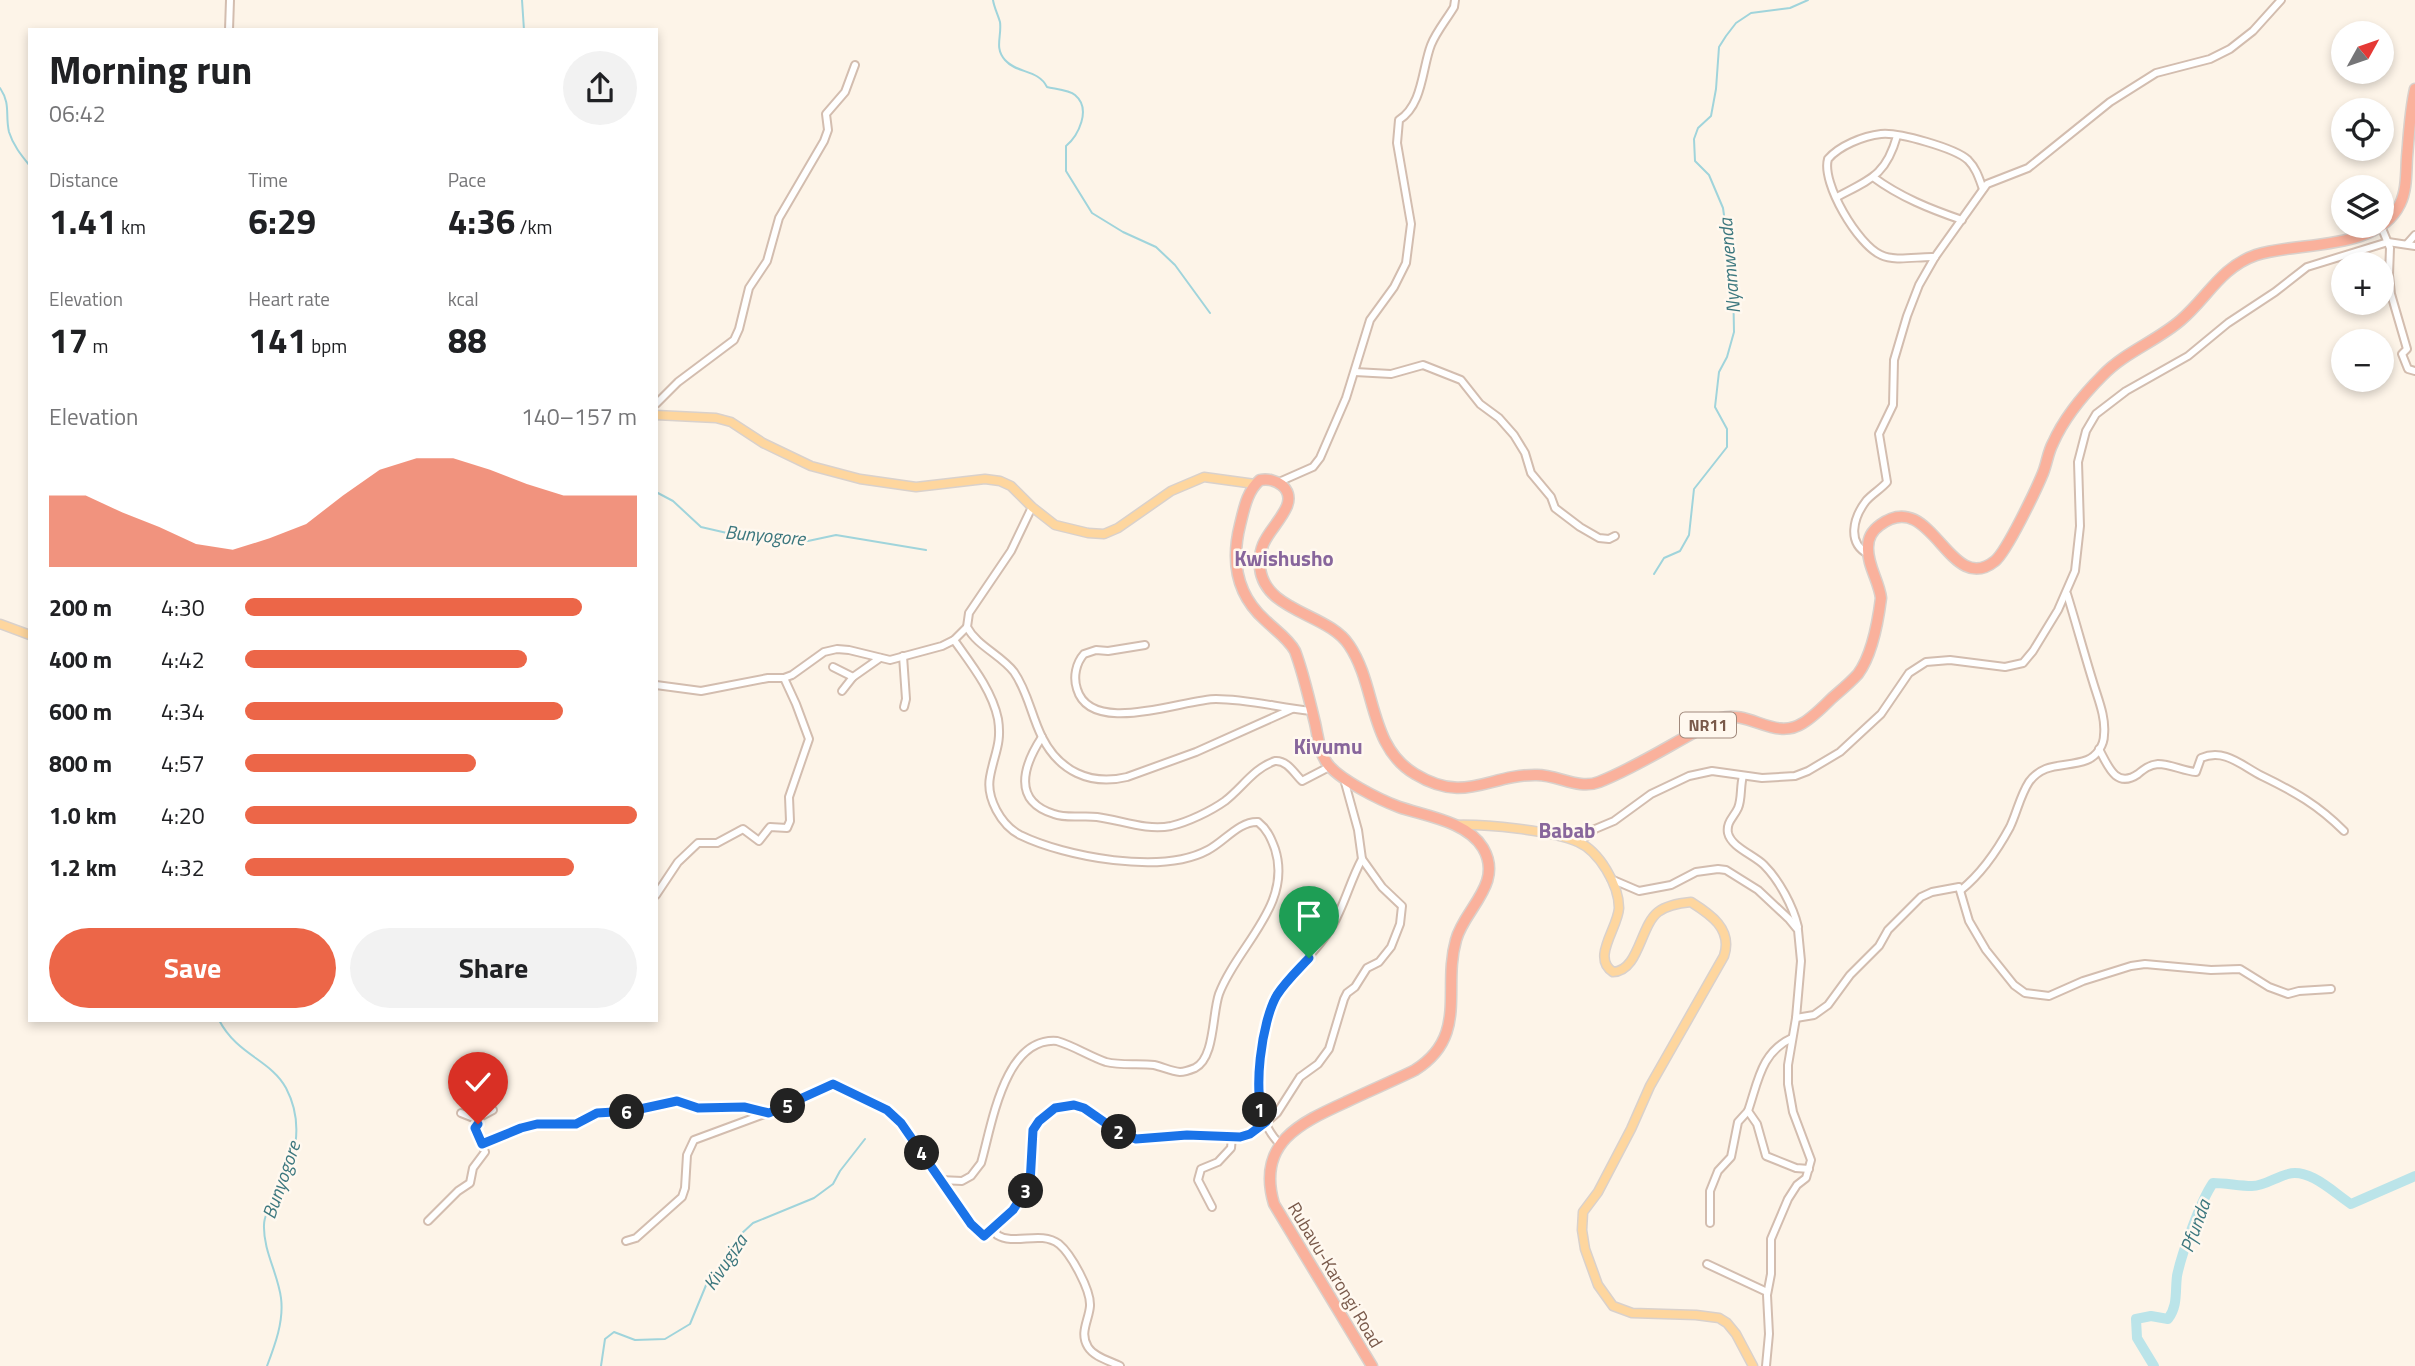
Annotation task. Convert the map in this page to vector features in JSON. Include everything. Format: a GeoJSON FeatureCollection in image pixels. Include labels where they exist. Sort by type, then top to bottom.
{"type":"FeatureCollection","features":[{"type":"Feature","properties":{"kind":"highway"},"geometry":{"type":"LineString","coordinates":[[2394,212],[2403,198],[2415,89]]}},
{"type":"Feature","properties":{"kind":"highway"},"geometry":{"type":"LineString","coordinates":[[1868,554],[1868,544],[1877,527],[1887,520],[1904,517],[1923,524],[1960,563],[1974,567],[1994,562],[2010,540],[2042,474],[2057,435],[2089,389],[2111,366],[2172,328],[2218,280],[2245,260],[2273,251],[2352,238]]}},
{"type":"Feature","properties":{"kind":"highway"},"geometry":{"type":"LineString","coordinates":[[1279,482],[1267,479],[1255,484],[1248,497],[1237,538],[1235,559],[1238,578],[1251,607],[1289,641],[1296,651],[1323,758],[1329,767],[1345,779],[1400,807],[1467,833],[1482,847],[1488,874],[1482,894],[1457,937],[1453,955],[1451,1017],[1440,1048],[1415,1070],[1308,1120],[1290,1132],[1280,1144]]}},
{"type":"Feature","properties":{"kind":"highway","name":"NR11"},"geometry":{"type":"LineString","coordinates":[[1279,482],[1286,489],[1289,500],[1263,544],[1260,566],[1265,583],[1279,598],[1334,630],[1348,642],[1360,667],[1390,752],[1412,772],[1443,787],[1472,788],[1527,775],[1549,775],[1581,784],[1595,783],[1630,768],[1722,718],[1742,718],[1779,730],[1802,724],[1853,679],[1868,653],[1881,598],[1868,554]]}},
{"type":"Feature","properties":{"kind":"highway","name":"Rubavu-Karongi Road"},"geometry":{"type":"LineString","coordinates":[[1280,1144],[1270,1173],[1274,1204],[1372,1366]]}},
{"type":"Feature","properties":{"kind":"main road"},"geometry":{"type":"LineString","coordinates":[[658,415],[716,418],[731,422],[763,443],[811,466],[860,479],[916,487],[985,479],[1000,481],[1011,486],[1055,525],[1088,533],[1104,534],[1118,528],[1171,491],[1204,477],[1255,484]]}},
{"type":"Feature","properties":{"kind":"main road"},"geometry":{"type":"LineString","coordinates":[[0,624],[28,634]]}},
{"type":"Feature","properties":{"kind":"main road"},"geometry":{"type":"LineString","coordinates":[[1452,825],[1479,824],[1555,836],[1580,842],[1597,855],[1604,864],[1619,906],[1604,960],[1609,970],[1617,973],[1627,965],[1638,948],[1643,930],[1656,913],[1666,907],[1691,902],[1717,919],[1727,948],[1696,1008],[1650,1086],[1598,1192],[1583,1212],[1585,1249],[1598,1285],[1613,1306],[1632,1313],[1718,1318],[1727,1323],[1736,1334],[1752,1366]]}},
{"type":"Feature","properties":{"kind":"street"},"geometry":{"type":"LineString","coordinates":[[229,28],[230,0]]}},
{"type":"Feature","properties":{"kind":"street"},"geometry":{"type":"LineString","coordinates":[[1279,482],[1317,463],[1342,408],[1370,320],[1394,288],[1406,263],[1412,224],[1397,143],[1399,120],[1416,99],[1431,45],[1454,7],[1455,0]]}},
{"type":"Feature","properties":{"kind":"street"},"geometry":{"type":"LineString","coordinates":[[1868,554],[1857,546],[1853,531],[1862,507],[1886,482],[1878,438],[1895,398],[1893,374],[1896,350],[1911,303],[1935,257],[1983,189],[1990,181],[2012,176],[2028,168],[2110,102],[2156,73],[2210,59],[2230,49],[2253,31],[2281,0]]}},
{"type":"Feature","properties":{"kind":"street"},"geometry":{"type":"LineString","coordinates":[[658,402],[678,382],[734,340],[749,288],[767,261],[779,218],[824,141],[828,130],[826,114],[845,92],[855,65]]}},
{"type":"Feature","properties":{"kind":"street"},"geometry":{"type":"LineString","coordinates":[[1935,257],[1884,257],[1877,253],[1854,231],[1826,167],[1828,159],[1841,148],[1880,134],[1897,136],[1930,144],[1965,158],[1978,175],[1983,189]]}},
{"type":"Feature","properties":{"kind":"street"},"geometry":{"type":"LineString","coordinates":[[1837,197],[1873,177],[1889,159],[1897,136]]}},
{"type":"Feature","properties":{"kind":"street"},"geometry":{"type":"LineString","coordinates":[[1873,177],[1927,208],[1962,220]]}},
{"type":"Feature","properties":{"kind":"street"},"geometry":{"type":"LineString","coordinates":[[2407,244],[2415,235]]}},
{"type":"Feature","properties":{"kind":"street"},"geometry":{"type":"LineString","coordinates":[[2386,238],[2390,251],[2389,283],[2407,349],[2402,354],[2408,369],[2415,371]]}},
{"type":"Feature","properties":{"kind":"street"},"geometry":{"type":"LineString","coordinates":[[1580,842],[1594,829],[1614,821],[1651,794],[1689,776],[1712,771],[1762,778],[1794,776],[1827,761],[1881,714],[1909,673],[1926,662],[1950,660],[2005,667],[2022,663],[2033,652],[2067,594],[2076,571],[2080,489],[2078,462],[2086,431],[2096,414],[2121,394],[2188,356],[2228,323],[2307,267],[2388,242],[2415,246]]}},
{"type":"Feature","properties":{"kind":"street"},"geometry":{"type":"LineString","coordinates":[[1355,372],[1391,374],[1423,365],[1461,380],[1480,404],[1499,418],[1514,435],[1525,453],[1531,473],[1551,497],[1555,508],[1599,538],[1609,539],[1615,536]]}},
{"type":"Feature","properties":{"kind":"street"},"geometry":{"type":"LineString","coordinates":[[1032,507],[1011,551],[969,613],[967,627],[969,632],[1014,672],[1026,694],[1042,737],[1055,756],[1074,773],[1091,779],[1117,779],[1140,774],[1292,709]]}},
{"type":"Feature","properties":{"kind":"street"},"geometry":{"type":"LineString","coordinates":[[1961,890],[1992,857],[2010,826],[2022,794],[2032,777],[2049,766],[2092,758],[2105,737],[2102,713],[2067,594]]}},
{"type":"Feature","properties":{"kind":"street"},"geometry":{"type":"LineString","coordinates":[[658,685],[701,691],[768,678],[784,678],[813,658],[837,649],[890,660],[954,640],[967,627]]}},
{"type":"Feature","properties":{"kind":"street"},"geometry":{"type":"LineString","coordinates":[[940,1180],[962,1181],[977,1169],[998,1100],[1016,1062],[1029,1047],[1057,1041],[1120,1065],[1151,1065],[1176,1072],[1197,1067],[1207,1054],[1219,994],[1234,964],[1261,924],[1275,894],[1278,875],[1278,861],[1271,840],[1258,822],[1247,823],[1207,851],[1186,858],[1162,861],[1076,855],[1010,829],[990,794],[990,778],[999,746],[999,725],[994,702],[954,640]]}},
{"type":"Feature","properties":{"kind":"street"},"geometry":{"type":"LineString","coordinates":[[1144,645],[1108,651],[1096,650],[1084,654],[1077,666],[1076,679],[1076,688],[1083,700],[1098,709],[1125,714],[1216,699],[1312,711]]}},
{"type":"Feature","properties":{"kind":"street"},"geometry":{"type":"LineString","coordinates":[[903,656],[906,699],[904,706]]}},
{"type":"Feature","properties":{"kind":"street"},"geometry":{"type":"LineString","coordinates":[[842,691],[853,677],[880,658]]}},
{"type":"Feature","properties":{"kind":"street"},"geometry":{"type":"LineString","coordinates":[[833,667],[853,677]]}},
{"type":"Feature","properties":{"kind":"street"},"geometry":{"type":"LineString","coordinates":[[658,892],[678,862],[698,843],[717,843],[743,829],[759,841],[770,827],[788,828],[789,797],[809,739],[784,678]]}},
{"type":"Feature","properties":{"kind":"street"},"geometry":{"type":"LineString","coordinates":[[1042,737],[1024,777],[1028,796],[1037,807],[1056,815],[1096,817],[1137,825],[1170,826],[1201,814],[1224,801],[1241,784],[1275,761],[1284,763],[1302,781],[1329,767]]}},
{"type":"Feature","properties":{"kind":"street"},"geometry":{"type":"LineString","coordinates":[[2099,749],[2113,774],[2123,779],[2131,778],[2146,767],[2156,764],[2196,772],[2201,758],[2221,754],[2309,800],[2344,831]]}},
{"type":"Feature","properties":{"kind":"street"},"geometry":{"type":"LineString","coordinates":[[1743,776],[1738,809],[1729,822],[1728,831],[1731,839],[1756,857],[1775,878],[1795,917],[1798,930],[1801,961],[1796,1018],[1788,1065],[1789,1099],[1811,1160],[1806,1178],[1797,1185],[1788,1199],[1772,1240],[1766,1314],[1769,1334],[1766,1366]]}},
{"type":"Feature","properties":{"kind":"street"},"geometry":{"type":"LineString","coordinates":[[626,1241],[636,1238],[682,1197],[687,1155],[694,1140],[769,1113],[828,1085],[843,1087],[887,1110],[901,1123],[977,1232],[984,1236],[1020,1201],[1030,1184],[1033,1130],[1039,1121],[1055,1108],[1074,1105],[1084,1108],[1117,1131],[1136,1139],[1187,1135],[1232,1137],[1250,1134],[1277,1113],[1300,1077],[1323,1058],[1329,1049],[1339,1009],[1347,993],[1355,987],[1367,968],[1379,962],[1391,947],[1400,924],[1402,906],[1382,887],[1362,859],[1358,830],[1345,779]]}},
{"type":"Feature","properties":{"kind":"street"},"geometry":{"type":"LineString","coordinates":[[1280,1144],[1259,1107],[1259,1076],[1266,1028],[1273,1005],[1283,987],[1334,925],[1349,884],[1362,859]]}},
{"type":"Feature","properties":{"kind":"street"},"geometry":{"type":"LineString","coordinates":[[1610,878],[1639,891],[1671,884],[1696,872],[1726,870],[1758,890],[1798,930]]}},
{"type":"Feature","properties":{"kind":"street"},"geometry":{"type":"LineString","coordinates":[[1796,1018],[1814,1015],[1829,1004],[1850,975],[1879,946],[1888,930],[1921,897],[1959,887],[1969,921],[1986,950],[2014,985],[2025,993],[2049,996],[2083,981],[2145,964],[2211,971],[2240,970],[2288,995],[2299,991],[2331,989]]}},
{"type":"Feature","properties":{"kind":"street"},"geometry":{"type":"LineString","coordinates":[[1710,1223],[1710,1191],[1718,1171],[1731,1157],[1738,1122],[1748,1111],[1761,1069],[1769,1054],[1780,1043],[1792,1038]]}},
{"type":"Feature","properties":{"kind":"street"},"geometry":{"type":"LineString","coordinates":[[482,1144],[529,1126],[576,1124],[597,1113],[631,1111],[677,1101],[698,1108],[744,1107],[769,1113]]}},
{"type":"Feature","properties":{"kind":"street"},"geometry":{"type":"LineString","coordinates":[[461,1113],[476,1119],[493,1111]]}},
{"type":"Feature","properties":{"kind":"street"},"geometry":{"type":"LineString","coordinates":[[1748,1111],[1757,1124],[1766,1156],[1796,1168],[1809,1169]]}},
{"type":"Feature","properties":{"kind":"street"},"geometry":{"type":"LineString","coordinates":[[428,1221],[470,1182],[473,1168],[485,1152],[475,1128],[478,1125],[476,1119]]}},
{"type":"Feature","properties":{"kind":"street"},"geometry":{"type":"LineString","coordinates":[[1212,1207],[1198,1180],[1201,1169],[1218,1162],[1231,1148],[1232,1137]]}},
{"type":"Feature","properties":{"kind":"street"},"geometry":{"type":"LineString","coordinates":[[995,1228],[997,1235],[1005,1240],[1027,1237],[1056,1242],[1070,1256],[1088,1293],[1090,1306],[1084,1338],[1087,1346],[1098,1356],[1120,1366]]}},
{"type":"Feature","properties":{"kind":"street"},"geometry":{"type":"LineString","coordinates":[[1707,1264],[1768,1292]]}},
{"type":"Feature","properties":{"kind":"waterway"},"geometry":{"type":"LineString","coordinates":[[522,0],[524,28]]}},
{"type":"Feature","properties":{"kind":"waterway"},"geometry":{"type":"LineString","coordinates":[[993,0],[1000,22],[1000,51],[1005,60],[1015,68],[1038,77],[1047,87],[1069,92],[1080,101],[1083,115],[1079,129],[1066,146],[1066,171],[1092,213],[1123,232],[1156,247],[1175,265],[1210,313]]}},
{"type":"Feature","properties":{"kind":"waterway","name":"Nyamwenda"},"geometry":{"type":"LineString","coordinates":[[1654,574],[1664,558],[1680,551],[1689,535],[1694,489],[1727,447],[1727,429],[1715,407],[1719,372],[1727,357],[1734,332],[1733,279],[1723,208],[1709,175],[1695,161],[1694,139],[1698,128],[1711,116],[1719,47],[1736,23],[1751,13],[1790,8],[1808,0]]}},
{"type":"Feature","properties":{"kind":"waterway"},"geometry":{"type":"LineString","coordinates":[[0,88],[5,99],[11,137],[28,163]]}},
{"type":"Feature","properties":{"kind":"waterway","name":"Bunyogore"},"geometry":{"type":"LineString","coordinates":[[658,493],[673,501],[701,527],[727,533],[808,541],[836,535],[926,550]]}},
{"type":"Feature","properties":{"kind":"waterway","name":"Bunyogore"},"geometry":{"type":"LineString","coordinates":[[220,1022],[244,1050],[280,1078],[292,1101],[295,1114],[296,1140],[290,1166],[264,1221],[266,1244],[282,1307],[278,1333],[267,1366]]}},
{"type":"Feature","properties":{"kind":"waterway","name":"Kivugiza"},"geometry":{"type":"LineString","coordinates":[[601,1366],[605,1339],[614,1332],[635,1340],[665,1339],[690,1324],[709,1278],[727,1263],[740,1235],[753,1223],[814,1198],[833,1184],[865,1139]]}},
{"type":"Feature","properties":{"kind":"waterway","name":"Pfunda"},"geometry":{"type":"LineString","coordinates":[[2154,1366],[2137,1338],[2136,1319],[2151,1316],[2168,1319],[2171,1314],[2183,1255],[2197,1214],[2213,1183],[2257,1186],[2283,1175],[2296,1173],[2313,1178],[2351,1204],[2415,1176]]}},
{"type":"Feature","properties":{"kind":"district","name":"Kwishusho"},"geometry":{"type":"Point","coordinates":[1284,559]}},
{"type":"Feature","properties":{"kind":"district","name":"Kivumu"},"geometry":{"type":"Point","coordinates":[1328,747]}},
{"type":"Feature","properties":{"kind":"district","name":"Babab"},"geometry":{"type":"Point","coordinates":[1567,831]}},
{"type":"Feature","properties":{"kind":"route"},"geometry":{"type":"LineString","coordinates":[[478,1124],[475,1128],[482,1144],[537,1124],[576,1124],[597,1113],[618,1113],[677,1101],[692,1108],[744,1107],[769,1113],[833,1084],[887,1110],[901,1123],[971,1224],[984,1236],[1020,1201],[1032,1175],[1033,1130],[1046,1114],[1062,1105],[1084,1108],[1117,1131],[1136,1139],[1187,1135],[1240,1137],[1250,1134],[1266,1122],[1259,1107],[1259,1076],[1266,1028],[1276,996],[1309,958]]}}]}
